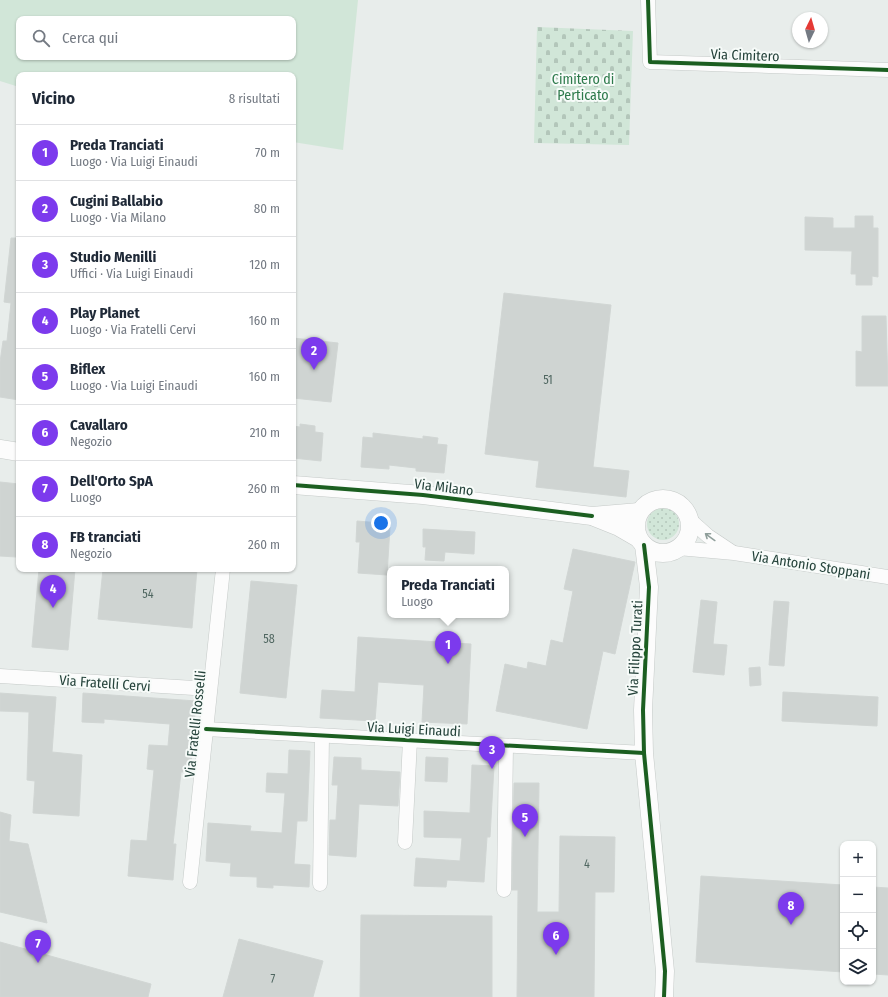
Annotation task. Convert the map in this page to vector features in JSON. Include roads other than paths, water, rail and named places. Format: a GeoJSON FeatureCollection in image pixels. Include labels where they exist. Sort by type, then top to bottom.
{"type":"FeatureCollection","features":[{"type":"Feature","properties":{"kind":"street","name":"Via Cimitero"},"geometry":{"type":"LineString","coordinates":[[648,0],[650,62],[789,68],[888,70]]}},
{"type":"Feature","properties":{"kind":"street"},"geometry":{"type":"LineString","coordinates":[[0,449],[16,452]]}},
{"type":"Feature","properties":{"kind":"street","name":"Via Milano"},"geometry":{"type":"LineString","coordinates":[[296,485],[423,495],[592,516],[639,512]]}},
{"type":"Feature","properties":{"kind":"street"},"geometry":{"type":"LineString","coordinates":[[653,500],[671,500],[679,504],[689,519],[688,535],[674,550],[657,553],[641,542],[636,530],[636,520],[639,512],[645,505],[653,500]]}},
{"type":"Feature","properties":{"kind":"street","name":"Via Milano"},"geometry":{"type":"LineString","coordinates":[[592,516],[619,527],[641,542]]}},
{"type":"Feature","properties":{"kind":"street","name":"Via Antonio Stoppani"},"geometry":{"type":"LineString","coordinates":[[689,519],[708,536],[734,553]]}},
{"type":"Feature","properties":{"kind":"street","name":"Via Filippo Turati"},"geometry":{"type":"LineString","coordinates":[[641,542],[650,587],[642,710],[644,753],[665,971],[664,997]]}},
{"type":"Feature","properties":{"kind":"street","name":"Via Antonio Stoppani"},"geometry":{"type":"LineString","coordinates":[[674,550],[734,553],[888,577]]}},
{"type":"Feature","properties":{"kind":"street","name":"Via Filippo Turati"},"geometry":{"type":"LineString","coordinates":[[650,587],[659,567],[674,550]]}},
{"type":"Feature","properties":{"kind":"street","name":"Via Fratelli Rosselli"},"geometry":{"type":"LineString","coordinates":[[190,882],[223,572]]}},
{"type":"Feature","properties":{"kind":"street","name":"Via Fratelli Cervi"},"geometry":{"type":"LineString","coordinates":[[0,676],[210,689]]}},
{"type":"Feature","properties":{"kind":"street","name":"Via Luigi Einaudi"},"geometry":{"type":"LineString","coordinates":[[206,729],[644,753]]}},
{"type":"Feature","properties":{"kind":"street"},"geometry":{"type":"LineString","coordinates":[[320,884],[322,736]]}},
{"type":"Feature","properties":{"kind":"street"},"geometry":{"type":"LineString","coordinates":[[405,842],[410,740]]}},
{"type":"Feature","properties":{"kind":"street"},"geometry":{"type":"LineString","coordinates":[[504,890],[506,746]]}},
{"type":"Feature","properties":{"kind":"place","name":"Cugini Ballabio"},"geometry":{"type":"Point","coordinates":[314,370]}},
{"type":"Feature","properties":{"kind":"place","name":"Play Planet"},"geometry":{"type":"Point","coordinates":[53,608]}},
{"type":"Feature","properties":{"kind":"place","name":"Preda Tranciati"},"geometry":{"type":"Point","coordinates":[448,664]}},
{"type":"Feature","properties":{"kind":"place","name":"Studio Menilli"},"geometry":{"type":"Point","coordinates":[492,769]}},
{"type":"Feature","properties":{"kind":"place","name":"Biflex"},"geometry":{"type":"Point","coordinates":[525,837]}},
{"type":"Feature","properties":{"kind":"place","name":"FB tranciati"},"geometry":{"type":"Point","coordinates":[791,925]}},
{"type":"Feature","properties":{"kind":"place","name":"Cavallaro"},"geometry":{"type":"Point","coordinates":[556,955]}},
{"type":"Feature","properties":{"kind":"place","name":"Dell'Orto SpA"},"geometry":{"type":"Point","coordinates":[38,963]}},
{"type":"Feature","properties":{"kind":"park label","name":"Cimitero di Perticato"},"geometry":{"type":"Point","coordinates":[583,88]}}]}
